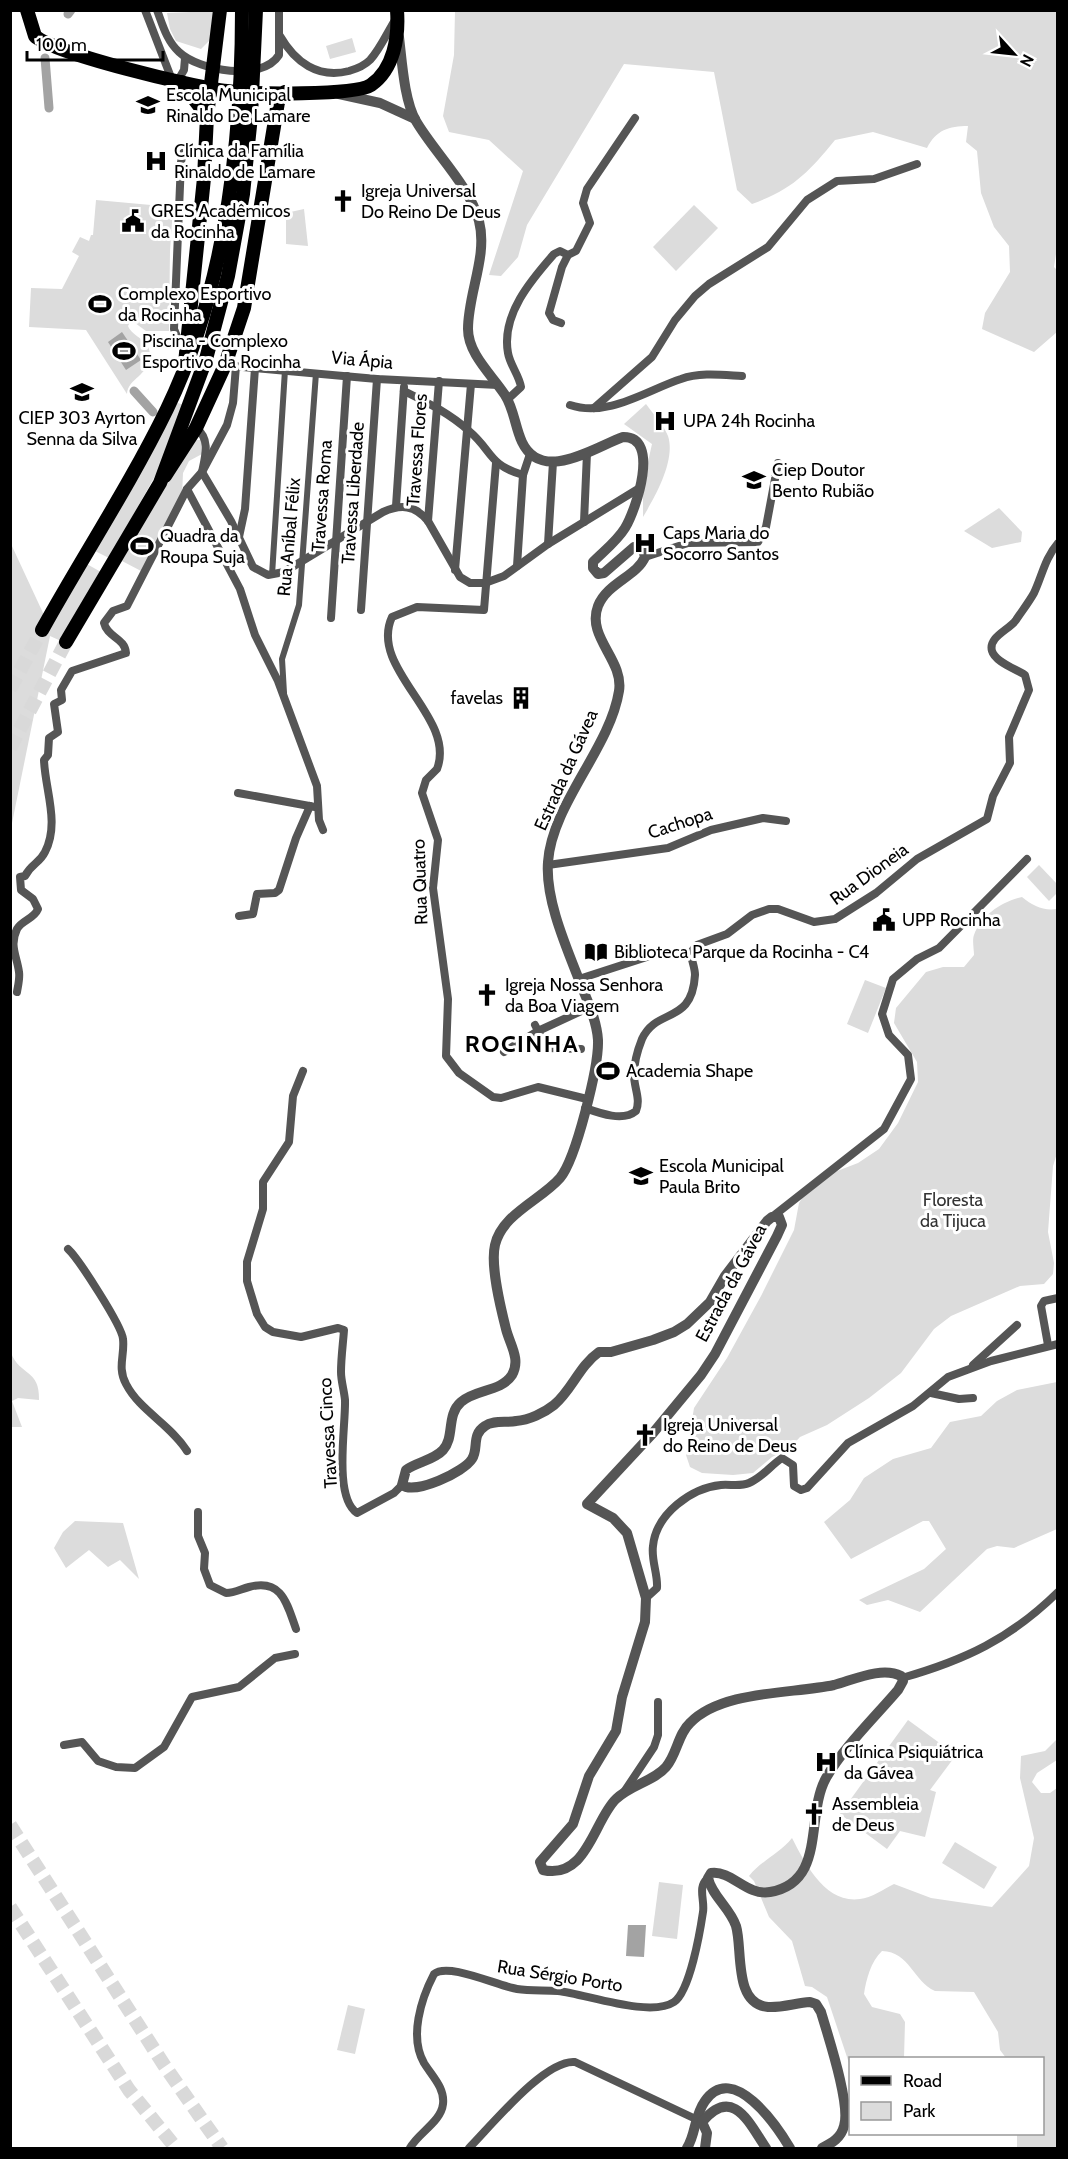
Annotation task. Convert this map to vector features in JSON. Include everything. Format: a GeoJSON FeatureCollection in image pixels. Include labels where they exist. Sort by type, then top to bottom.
{"type":"FeatureCollection","features":[{"type":"Feature","properties":{"kind":"main road"},"geometry":{"type":"LineString","coordinates":[[27,10],[33,33],[44,43],[58,49],[211,88],[230,91],[285,92],[362,89],[383,74],[395,46],[397,13]]}},
{"type":"Feature","properties":{"kind":"main road"},"geometry":{"type":"LineString","coordinates":[[185,368],[201,215],[207,116],[220,10]]}},
{"type":"Feature","properties":{"kind":"main road"},"geometry":{"type":"LineString","coordinates":[[242,10],[248,53]]}},
{"type":"Feature","properties":{"kind":"main road"},"geometry":{"type":"LineString","coordinates":[[160,483],[206,359],[220,309],[242,204],[248,53],[256,10]]}},
{"type":"Feature","properties":{"kind":"main road"},"geometry":{"type":"LineString","coordinates":[[177,81],[195,98],[207,116]]}},
{"type":"Feature","properties":{"kind":"main road"},"geometry":{"type":"LineString","coordinates":[[66,642],[160,483],[196,428],[230,365],[249,288],[278,102],[285,92]]}},
{"type":"Feature","properties":{"kind":"main road"},"geometry":{"type":"LineString","coordinates":[[42,630],[154,434],[185,368],[220,243],[245,117]]}},
{"type":"Feature","properties":{"kind":"street"},"geometry":{"type":"LineString","coordinates":[[145,10],[177,81]]}},
{"type":"Feature","properties":{"kind":"street"},"geometry":{"type":"LineString","coordinates":[[157,10],[168,39],[185,58],[214,68],[249,71],[266,67],[279,55],[279,10]]}},
{"type":"Feature","properties":{"kind":"street"},"geometry":{"type":"LineString","coordinates":[[278,33],[292,54],[306,66],[320,72],[337,74],[368,62],[397,13]]}},
{"type":"Feature","properties":{"kind":"street"},"geometry":{"type":"LineString","coordinates":[[397,13],[402,71],[415,119],[469,199],[479,219],[481,245],[469,308],[468,333],[481,363],[508,399],[520,437],[530,454],[553,462],[588,453],[623,437],[637,440],[644,453],[638,489],[624,529],[593,562],[592,568],[598,574],[604,573],[632,548],[643,550],[645,557],[688,543],[758,542],[766,527],[778,463]]}},
{"type":"Feature","properties":{"kind":"street"},"geometry":{"type":"LineString","coordinates":[[177,81],[184,69],[185,58]]}},
{"type":"Feature","properties":{"kind":"street"},"geometry":{"type":"LineString","coordinates":[[330,92],[380,104],[415,119]]}},
{"type":"Feature","properties":{"kind":"street"},"geometry":{"type":"LineString","coordinates":[[561,323],[553,320],[549,313],[568,255],[576,251],[590,223],[583,203],[587,189],[635,118]]}},
{"type":"Feature","properties":{"kind":"street"},"geometry":{"type":"LineString","coordinates":[[178,339],[174,329],[181,162],[183,153],[190,148]]}},
{"type":"Feature","properties":{"kind":"street"},"geometry":{"type":"LineString","coordinates":[[594,408],[652,357],[675,320],[695,296],[709,284],[768,247],[807,200],[837,181],[874,179],[917,164]]}},
{"type":"Feature","properties":{"kind":"street"},"geometry":{"type":"LineString","coordinates":[[508,399],[521,387],[507,348],[518,303],[527,286],[554,254],[560,251],[568,255]]}},
{"type":"Feature","properties":{"kind":"street"},"geometry":{"type":"LineString","coordinates":[[17,992],[19,973],[13,951],[14,939],[19,927],[34,916],[38,909],[33,899],[21,890],[20,877],[25,876],[28,867],[44,854],[50,839],[51,801],[44,760],[48,755],[49,738],[58,732],[54,704],[62,700],[61,690],[72,671],[126,653],[124,643],[106,629],[104,623],[113,611],[128,606],[187,489],[202,472],[232,413],[230,365]]}},
{"type":"Feature","properties":{"kind":"street","name":"Via Ápia"},"geometry":{"type":"LineString","coordinates":[[230,365],[377,379],[498,385]]}},
{"type":"Feature","properties":{"kind":"street"},"geometry":{"type":"LineString","coordinates":[[239,537],[245,509],[255,368]]}},
{"type":"Feature","properties":{"kind":"street"},"geometry":{"type":"LineString","coordinates":[[272,575],[285,370]]}},
{"type":"Feature","properties":{"kind":"street","name":"Rua Aníbal Félix"},"geometry":{"type":"LineString","coordinates":[[285,701],[282,659],[298,605],[316,373]]}},
{"type":"Feature","properties":{"kind":"street"},"geometry":{"type":"LineString","coordinates":[[570,405],[608,407],[682,378],[716,374],[742,376]]}},
{"type":"Feature","properties":{"kind":"street","name":"Travessa Roma"},"geometry":{"type":"LineString","coordinates":[[331,618],[346,376]]}},
{"type":"Feature","properties":{"kind":"street","name":"Travessa Liberdade"},"geometry":{"type":"LineString","coordinates":[[361,610],[377,379]]}},
{"type":"Feature","properties":{"kind":"street"},"geometry":{"type":"LineString","coordinates":[[396,506],[405,381]]}},
{"type":"Feature","properties":{"kind":"street","name":"Travessa Flores"},"geometry":{"type":"LineString","coordinates":[[429,521],[439,381]]}},
{"type":"Feature","properties":{"kind":"street"},"geometry":{"type":"LineString","coordinates":[[454,570],[471,384]]}},
{"type":"Feature","properties":{"kind":"street"},"geometry":{"type":"LineString","coordinates":[[404,391],[437,406],[468,430],[495,463],[523,475]]}},
{"type":"Feature","properties":{"kind":"street"},"geometry":{"type":"LineString","coordinates":[[196,428],[201,432],[207,445],[202,472],[239,537],[253,567],[263,574],[272,575],[303,561],[368,519],[396,506],[415,509],[429,521],[454,570],[470,583],[485,583],[504,576],[548,544],[638,489]]}},
{"type":"Feature","properties":{"kind":"street"},"geometry":{"type":"LineString","coordinates":[[584,522],[588,453]]}},
{"type":"Feature","properties":{"kind":"street"},"geometry":{"type":"LineString","coordinates":[[517,566],[523,475],[530,454]]}},
{"type":"Feature","properties":{"kind":"street"},"geometry":{"type":"LineString","coordinates":[[548,544],[553,462]]}},
{"type":"Feature","properties":{"kind":"street"},"geometry":{"type":"LineString","coordinates":[[485,583],[495,463]]}},
{"type":"Feature","properties":{"kind":"street"},"geometry":{"type":"LineString","coordinates":[[187,489],[240,589],[255,635],[278,681],[311,766],[318,795],[314,807],[296,838],[279,890],[274,893],[257,894],[253,914],[239,916]]}},
{"type":"Feature","properties":{"kind":"street","name":"Rua Dioneia"},"geometry":{"type":"LineString","coordinates":[[586,1103],[616,1116],[629,1116],[636,1111],[638,1101],[634,1074],[641,1043],[650,1028],[687,1004],[693,988],[695,970],[691,952],[694,946],[727,934],[752,915],[768,909],[778,909],[814,922],[835,919],[876,893],[926,853],[987,819],[993,796],[1008,769],[1009,737],[1029,690],[1025,675],[998,659],[993,654],[992,646],[994,639],[1015,621],[1033,594],[1043,568],[1058,543]]}},
{"type":"Feature","properties":{"kind":"street","name":"Estrada da Gávea"},"geometry":{"type":"LineString","coordinates":[[645,557],[638,567],[609,590],[597,607],[597,627],[617,670],[619,689],[600,739],[563,815],[548,865],[557,916],[590,1007],[598,1039],[598,1055],[586,1103],[572,1156],[564,1172],[507,1223],[495,1245],[495,1269],[506,1330],[515,1353],[513,1371],[504,1383],[466,1398],[458,1405],[453,1414],[446,1447],[435,1456],[406,1470],[402,1485],[409,1488],[427,1485],[465,1466],[473,1456],[476,1437],[481,1428],[489,1424],[528,1419],[555,1405],[586,1363],[599,1352],[611,1352],[654,1340],[687,1324],[710,1302],[725,1276],[772,1216],[779,1217],[782,1220],[777,1236],[715,1354],[676,1406],[587,1504],[613,1518],[627,1533],[646,1598],[643,1632],[622,1697],[616,1731],[589,1776],[573,1824],[564,1838],[542,1857],[540,1862],[543,1870],[555,1870],[582,1855],[595,1838],[608,1809],[624,1792],[665,1768],[691,1721],[720,1705],[866,1676],[893,1673],[902,1678]]}},
{"type":"Feature","properties":{"kind":"street","name":"Rua Quatro"},"geometry":{"type":"LineString","coordinates":[[485,583],[484,610],[444,606],[411,607],[392,617],[389,633],[390,649],[397,667],[429,715],[439,752],[437,769],[426,780],[422,788],[438,840],[433,888],[448,999],[444,1051],[448,1061],[459,1073],[493,1098],[501,1098],[538,1087],[586,1103]]}},
{"type":"Feature","properties":{"kind":"street"},"geometry":{"type":"LineString","coordinates":[[238,793],[314,807]]}},
{"type":"Feature","properties":{"kind":"street"},"geometry":{"type":"LineString","coordinates":[[314,807],[323,830]]}},
{"type":"Feature","properties":{"kind":"street","name":"Cachopa"},"geometry":{"type":"LineString","coordinates":[[548,865],[669,848],[711,830],[763,818],[786,821]]}},
{"type":"Feature","properties":{"kind":"street"},"geometry":{"type":"LineString","coordinates":[[772,1216],[884,1129],[911,1079],[908,1055],[889,1035],[882,1014],[893,979],[917,959],[939,948],[1027,859]]}},
{"type":"Feature","properties":{"kind":"street"},"geometry":{"type":"LineString","coordinates":[[579,979],[654,955]]}},
{"type":"Feature","properties":{"kind":"street"},"geometry":{"type":"LineString","coordinates":[[504,1052],[536,1028],[590,1007]]}},
{"type":"Feature","properties":{"kind":"street"},"geometry":{"type":"LineString","coordinates":[[536,1028],[547,1048],[581,1049]]}},
{"type":"Feature","properties":{"kind":"street","name":"Travessa Cinco"},"geometry":{"type":"LineString","coordinates":[[303,1071],[293,1096],[289,1142],[263,1182],[263,1209],[247,1262],[248,1281],[257,1314],[265,1327],[273,1332],[301,1336],[338,1328],[344,1330],[340,1374],[345,1400],[343,1457],[350,1503],[357,1513],[402,1485]]}},
{"type":"Feature","properties":{"kind":"street"},"geometry":{"type":"LineString","coordinates":[[68,1249],[102,1298],[123,1336],[120,1367],[128,1388],[149,1412],[177,1436],[187,1451]]}},
{"type":"Feature","properties":{"kind":"street"},"geometry":{"type":"LineString","coordinates":[[646,1598],[657,1588],[653,1557],[655,1537],[665,1520],[687,1496],[700,1489],[722,1485],[746,1485],[765,1475],[782,1458],[793,1465],[794,1486],[801,1490],[807,1488],[848,1443],[913,1406],[948,1377],[971,1367],[1053,1344],[1041,1306],[1044,1301],[1058,1298]]}},
{"type":"Feature","properties":{"kind":"street"},"geometry":{"type":"LineString","coordinates":[[971,1367],[1017,1325]]}},
{"type":"Feature","properties":{"kind":"street"},"geometry":{"type":"LineString","coordinates":[[931,1393],[959,1399],[973,1398]]}},
{"type":"Feature","properties":{"kind":"street"},"geometry":{"type":"LineString","coordinates":[[198,1512],[198,1536],[205,1553],[204,1569],[210,1585],[226,1593],[261,1584],[274,1587],[285,1599],[296,1629]]}},
{"type":"Feature","properties":{"kind":"street"},"geometry":{"type":"LineString","coordinates":[[822,2148],[836,2140],[844,2127],[846,2105],[821,2012],[816,2004],[810,2002],[768,2007],[752,2000],[745,1987],[739,1940],[733,1917],[708,1878],[711,1873],[720,1873],[759,1893],[780,1889],[795,1880],[810,1855],[815,1804],[826,1778],[897,1690],[902,1678],[949,1665],[980,1650],[1025,1620],[1058,1592]]}},
{"type":"Feature","properties":{"kind":"street"},"geometry":{"type":"LineString","coordinates":[[64,1745],[82,1742],[98,1761],[116,1767],[135,1768],[164,1747],[192,1697],[239,1687],[275,1658],[295,1654]]}},
{"type":"Feature","properties":{"kind":"street"},"geometry":{"type":"LineString","coordinates":[[624,1792],[654,1747],[658,1735],[658,1702]]}},
{"type":"Feature","properties":{"kind":"street","name":"Rua Sérgio Porto"},"geometry":{"type":"LineString","coordinates":[[410,2148],[423,2130],[437,2117],[443,2106],[440,2085],[423,2061],[419,2048],[418,2025],[434,1974],[446,1969],[519,1990],[560,1991],[652,2007],[671,2004],[683,1991],[704,1910],[702,1889],[708,1878]]}},
{"type":"Feature","properties":{"kind":"street"},"geometry":{"type":"LineString","coordinates":[[469,2148],[543,2074],[567,2061],[575,2062],[698,2121],[707,2133],[705,2148]]}},
{"type":"Feature","properties":{"kind":"street"},"geometry":{"type":"LineString","coordinates":[[687,2148],[712,2093],[719,2090],[736,2091],[760,2106],[790,2148]]}},
{"type":"Feature","properties":{"kind":"street"},"geometry":{"type":"LineString","coordinates":[[698,2121],[716,2109],[736,2109],[743,2113],[766,2148]]}},
{"type":"Feature","properties":{"kind":"green space"},"geometry":{"type":"Polygon","coordinates":[[[214,11],[210,40],[201,49],[176,41],[170,29],[167,13],[214,11]]]}},
{"type":"Feature","properties":{"kind":"green space"},"geometry":{"type":"Polygon","coordinates":[[[455,11],[1057,11],[1058,241],[1054,267],[1057,270],[1057,332],[1034,352],[982,329],[985,313],[1010,272],[1009,246],[994,227],[981,193],[977,151],[966,142],[968,126],[944,130],[927,148],[873,132],[835,140],[799,179],[752,204],[737,190],[714,72],[624,64],[527,225],[518,257],[501,276],[489,275],[523,171],[489,140],[449,132],[443,116],[454,55],[455,11]]]}},
{"type":"Feature","properties":{"kind":"green space"},"geometry":{"type":"Polygon","coordinates":[[[352,38],[356,52],[330,59],[326,46],[352,38]]]}},
{"type":"Feature","properties":{"kind":"green space","name":"Complexo Esportivo da Rocinha"},"geometry":{"type":"Polygon","coordinates":[[[96,200],[173,207],[169,331],[146,331],[131,320],[128,326],[130,330],[147,345],[150,355],[146,368],[131,384],[127,394],[86,330],[29,327],[31,288],[62,289],[79,256],[72,252],[80,237],[89,241],[93,235],[96,200]]]}},
{"type":"Feature","properties":{"kind":"green space"},"geometry":{"type":"Polygon","coordinates":[[[694,205],[718,228],[676,271],[653,247],[694,205]]]}},
{"type":"Feature","properties":{"kind":"green space"},"geometry":{"type":"Polygon","coordinates":[[[304,209],[308,246],[286,244],[286,213],[304,209]]]}},
{"type":"Feature","properties":{"kind":"green space"},"geometry":{"type":"Polygon","coordinates":[[[175,402],[184,405],[164,460],[109,558],[93,550],[175,402]]]}},
{"type":"Feature","properties":{"kind":"green space"},"geometry":{"type":"Polygon","coordinates":[[[646,404],[664,428],[670,446],[663,478],[643,517],[643,484],[652,444],[624,424],[646,404]]]}},
{"type":"Feature","properties":{"kind":"green space"},"geometry":{"type":"Polygon","coordinates":[[[194,440],[201,440],[202,454],[189,461],[183,473],[182,496],[143,572],[122,561],[163,486],[194,440]]]}},
{"type":"Feature","properties":{"kind":"green space"},"geometry":{"type":"Polygon","coordinates":[[[999,508],[1022,532],[1021,542],[992,548],[964,531],[999,508]]]}},
{"type":"Feature","properties":{"kind":"green space"},"geometry":{"type":"Polygon","coordinates":[[[11,544],[50,628],[85,563],[101,572],[61,641],[50,636],[11,828],[11,544]]]}},
{"type":"Feature","properties":{"kind":"green space"},"geometry":{"type":"Polygon","coordinates":[[[1039,865],[1057,884],[1057,893],[1049,901],[1027,877],[1039,865]]]}},
{"type":"Feature","properties":{"kind":"green space","name":"Floresta da Tijuca"},"geometry":{"type":"Polygon","coordinates":[[[1022,897],[1038,907],[1057,909],[1058,1150],[1053,1166],[1048,1232],[1054,1263],[1053,1274],[1044,1284],[1020,1286],[951,1316],[934,1329],[901,1373],[869,1398],[827,1425],[800,1437],[790,1448],[772,1457],[753,1473],[733,1475],[702,1473],[690,1467],[686,1455],[694,1408],[727,1358],[761,1296],[794,1230],[799,1203],[808,1189],[832,1173],[858,1163],[879,1149],[898,1123],[918,1082],[917,1062],[894,1023],[896,1008],[926,972],[943,967],[964,967],[974,955],[973,937],[982,921],[1000,906],[1022,897]]]}},
{"type":"Feature","properties":{"kind":"green space"},"geometry":{"type":"Polygon","coordinates":[[[865,980],[886,988],[868,1033],[847,1024],[865,980]]]}},
{"type":"Feature","properties":{"kind":"green space"},"geometry":{"type":"Polygon","coordinates":[[[11,1353],[19,1366],[33,1378],[38,1390],[39,1400],[18,1398],[12,1401],[22,1427],[11,1427],[11,1353]]]}},
{"type":"Feature","properties":{"kind":"green space"},"geometry":{"type":"Polygon","coordinates":[[[1057,1382],[1057,1529],[1014,1548],[997,1546],[987,1549],[920,1612],[888,1600],[867,1605],[859,1600],[924,1569],[946,1549],[929,1521],[923,1521],[851,1559],[824,1522],[850,1500],[864,1478],[893,1459],[931,1448],[950,1422],[981,1416],[997,1401],[1017,1390],[1057,1382]]]}},
{"type":"Feature","properties":{"kind":"green space"},"geometry":{"type":"Polygon","coordinates":[[[75,1521],[123,1523],[139,1579],[120,1560],[108,1567],[89,1550],[66,1568],[54,1548],[63,1532],[75,1521]]]}},
{"type":"Feature","properties":{"kind":"green space"},"geometry":{"type":"Polygon","coordinates":[[[908,1720],[956,1755],[930,1790],[936,1792],[925,1837],[900,1831],[887,1849],[840,1814],[908,1720]]]}},
{"type":"Feature","properties":{"kind":"green space"},"geometry":{"type":"Polygon","coordinates":[[[1057,1739],[1057,1760],[1037,1773],[1032,1782],[1041,1793],[1050,1793],[1057,1788],[1057,2148],[1017,2148],[1017,2135],[1044,2135],[1044,2057],[1005,2057],[1000,2050],[998,2032],[974,1992],[935,1991],[921,1981],[899,1956],[882,1951],[872,1965],[864,1994],[872,2007],[900,2014],[905,2022],[904,2057],[849,2057],[849,2063],[827,1997],[812,1987],[805,1986],[792,1941],[769,1917],[754,1881],[749,1876],[792,1838],[810,1870],[836,1895],[848,1899],[860,1899],[894,1884],[931,1898],[992,1907],[1029,1866],[1034,1838],[1020,1778],[1021,1756],[1045,1751],[1057,1739]]]}},
{"type":"Feature","properties":{"kind":"green space"},"geometry":{"type":"Polygon","coordinates":[[[955,1842],[997,1867],[984,1889],[942,1863],[955,1842]]]}},
{"type":"Feature","properties":{"kind":"green space"},"geometry":{"type":"Polygon","coordinates":[[[659,1882],[683,1885],[677,1939],[652,1936],[659,1882]]]}},
{"type":"Feature","properties":{"kind":"green space"},"geometry":{"type":"Polygon","coordinates":[[[348,2005],[365,2009],[355,2054],[337,2050],[348,2005]]]}},
{"type":"Feature","properties":{"kind":"shaded area","name":"Piscina - Complexo Esportivo da Rocinha"},"geometry":{"type":"Polygon","coordinates":[[[122,332],[141,360],[126,370],[108,342],[122,332]]]}},
{"type":"Feature","properties":{"kind":"shaded area"},"geometry":{"type":"Polygon","coordinates":[[[628,1925],[646,1925],[644,1957],[626,1956],[628,1925]]]}},
{"type":"Feature","properties":{"kind":"waterway"},"geometry":{"type":"LineString","coordinates":[[68,14],[71,10]]}},
{"type":"Feature","properties":{"kind":"waterway"},"geometry":{"type":"LineString","coordinates":[[45,58],[49,108]]}},
{"type":"Feature","properties":{"kind":"waterway"},"geometry":{"type":"LineString","coordinates":[[134,391],[153,412]]}},
{"type":"Feature","properties":{"kind":"tunnel"},"geometry":{"type":"LineString","coordinates":[[10,689],[42,630]]}},
{"type":"Feature","properties":{"kind":"tunnel"},"geometry":{"type":"LineString","coordinates":[[10,748],[66,642]]}},
{"type":"Feature","properties":{"kind":"tunnel"},"geometry":{"type":"LineString","coordinates":[[10,1825],[164,2065],[222,2148]]}},
{"type":"Feature","properties":{"kind":"tunnel"},"geometry":{"type":"LineString","coordinates":[[10,1907],[129,2090],[176,2148]]}},
{"type":"Feature","properties":{"kind":"place","name":"Escola Municipal Rinaldo De Lamare"},"geometry":{"type":"Point","coordinates":[148,105]}},
{"type":"Feature","properties":{"kind":"place","name":"Clínica da Família Rinaldo de Lamare"},"geometry":{"type":"Point","coordinates":[156,161]}},
{"type":"Feature","properties":{"kind":"place","name":"Igreja Universal Do Reino De Deus"},"geometry":{"type":"Point","coordinates":[343,201]}},
{"type":"Feature","properties":{"kind":"place","name":"GRES Acadêmicos da Rocinha"},"geometry":{"type":"Point","coordinates":[133,221]}},
{"type":"Feature","properties":{"kind":"place","name":"Complexo Esportivo da Rocinha"},"geometry":{"type":"Point","coordinates":[100,304]}},
{"type":"Feature","properties":{"kind":"place","name":"Piscina - Complexo Esportivo da Rocinha"},"geometry":{"type":"Point","coordinates":[124,351]}},
{"type":"Feature","properties":{"kind":"place","name":"CIEP 303 Ayrton Senna da Silva"},"geometry":{"type":"Point","coordinates":[82,392]}},
{"type":"Feature","properties":{"kind":"place","name":"UPA 24h Rocinha"},"geometry":{"type":"Point","coordinates":[665,421]}},
{"type":"Feature","properties":{"kind":"place","name":"Ciep Doutor Bento Rubião"},"geometry":{"type":"Point","coordinates":[754,480]}},
{"type":"Feature","properties":{"kind":"place","name":"Caps Maria do Socorro Santos"},"geometry":{"type":"Point","coordinates":[645,543]}},
{"type":"Feature","properties":{"kind":"place","name":"Quadra da Roupa Suja"},"geometry":{"type":"Point","coordinates":[142,546]}},
{"type":"Feature","properties":{"kind":"place","name":"favelas"},"geometry":{"type":"Point","coordinates":[521,698]}},
{"type":"Feature","properties":{"kind":"place","name":"UPP Rocinha"},"geometry":{"type":"Point","coordinates":[884,920]}},
{"type":"Feature","properties":{"kind":"place","name":"Biblioteca Parque da Rocinha - C4"},"geometry":{"type":"Point","coordinates":[596,952]}},
{"type":"Feature","properties":{"kind":"place","name":"Igreja Nossa Senhora da Boa Viagem"},"geometry":{"type":"Point","coordinates":[487,995]}},
{"type":"Feature","properties":{"kind":"place","name":"Academia Shape"},"geometry":{"type":"Point","coordinates":[608,1071]}},
{"type":"Feature","properties":{"kind":"place","name":"Escola Municipal Paula Brito"},"geometry":{"type":"Point","coordinates":[641,1176]}},
{"type":"Feature","properties":{"kind":"place","name":"Igreja Universal do Reino de Deus"},"geometry":{"type":"Point","coordinates":[645,1435]}},
{"type":"Feature","properties":{"kind":"place","name":"Clínica Psiquiátrica da Gávea"},"geometry":{"type":"Point","coordinates":[826,1762]}},
{"type":"Feature","properties":{"kind":"place","name":"Assembleia de Deus"},"geometry":{"type":"Point","coordinates":[814,1814]}},
{"type":"Feature","properties":{"kind":"district","name":"ROCINHA"},"geometry":{"type":"Point","coordinates":[522,1044]}}]}
